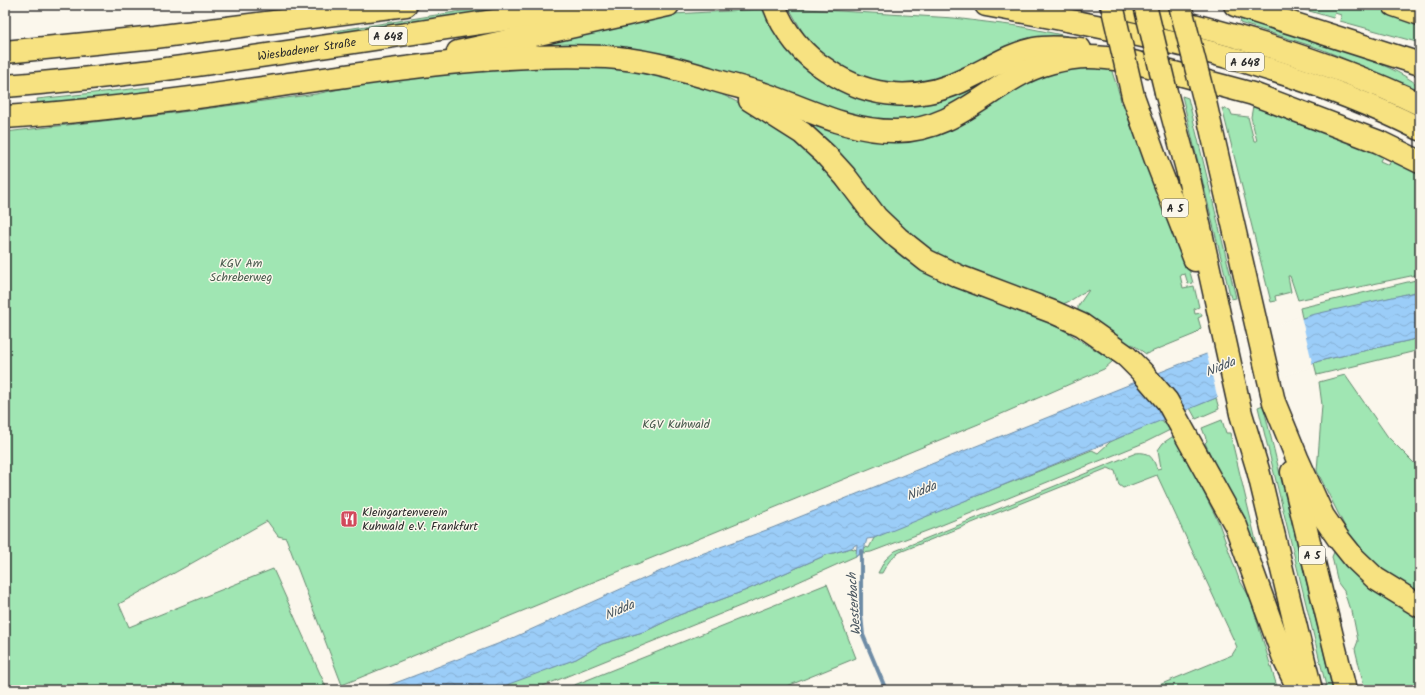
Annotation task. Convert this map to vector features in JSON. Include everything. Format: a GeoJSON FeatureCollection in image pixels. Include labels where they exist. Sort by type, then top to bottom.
{"type":"FeatureCollection","features":[{"type":"Feature","properties":{"kind":"highway"},"geometry":{"type":"LineString","coordinates":[[5,52],[155,37],[368,7],[406,5]]}},
{"type":"Feature","properties":{"kind":"highway","name":"Wiesbadener Straße"},"geometry":{"type":"LineString","coordinates":[[5,86],[170,69],[485,21],[607,5]]}},
{"type":"Feature","properties":{"kind":"highway"},"geometry":{"type":"LineString","coordinates":[[393,69],[509,40],[668,5]]}},
{"type":"Feature","properties":{"kind":"highway","name":"A 648"},"geometry":{"type":"LineString","coordinates":[[774,5],[795,41],[816,63],[858,87],[904,95],[926,94],[968,79],[1014,55],[1035,49],[1057,47],[1086,50],[1129,60],[1253,94],[1379,142],[1420,162]]}},
{"type":"Feature","properties":{"kind":"highway","name":"A 648"},"geometry":{"type":"LineString","coordinates":[[986,5],[1152,38],[1237,59],[1298,79],[1420,129]]}},
{"type":"Feature","properties":{"kind":"highway","name":"A 648"},"geometry":{"type":"LineString","coordinates":[[1111,5],[1192,24],[1273,47],[1347,72],[1420,104]]}},
{"type":"Feature","properties":{"kind":"highway","name":"A 5"},"geometry":{"type":"LineString","coordinates":[[1111,5],[1133,96],[1156,160],[1219,319]]}},
{"type":"Feature","properties":{"kind":"highway","name":"A 5"},"geometry":{"type":"LineString","coordinates":[[1145,5],[1166,92],[1187,169],[1241,414],[1258,470],[1311,690]]}},
{"type":"Feature","properties":{"kind":"highway","name":"A 5"},"geometry":{"type":"LineString","coordinates":[[1180,5],[1205,102],[1277,411],[1345,690]]}},
{"type":"Feature","properties":{"kind":"highway"},"geometry":{"type":"LineString","coordinates":[[1235,5],[1420,64]]}},
{"type":"Feature","properties":{"kind":"highway"},"geometry":{"type":"LineString","coordinates":[[1394,5],[1420,14]]}},
{"type":"Feature","properties":{"kind":"highway"},"geometry":{"type":"LineString","coordinates":[[5,117],[143,105],[393,69],[461,62],[529,58],[603,57],[634,60],[673,67],[765,95],[834,121],[874,131],[902,131],[926,127],[951,119],[1018,76],[1039,67],[1062,60],[1087,57],[1129,60]]}},
{"type":"Feature","properties":{"kind":"highway"},"geometry":{"type":"LineString","coordinates":[[708,78],[748,99],[802,133],[825,154],[845,176],[876,217],[898,238],[927,261],[958,276],[1076,322],[1126,356],[1167,401],[1236,526],[1285,661],[1299,690]]}},
{"type":"Feature","properties":{"kind":"highway","name":"A 5"},"geometry":{"type":"LineString","coordinates":[[1277,411],[1323,516],[1338,538],[1354,558],[1376,580],[1420,606]]}},
{"type":"Feature","properties":{"kind":"green space"},"geometry":{"type":"Polygon","coordinates":[[[500,5],[534,5],[336,35],[334,31],[500,5]]]}},
{"type":"Feature","properties":{"kind":"green space"},"geometry":{"type":"Polygon","coordinates":[[[1289,5],[1377,5],[1420,20],[1420,43],[1340,21],[1341,15],[1335,13],[1333,18],[1289,5]]]}},
{"type":"Feature","properties":{"kind":"green space"},"geometry":{"type":"Polygon","coordinates":[[[789,8],[954,18],[1018,26],[1072,37],[1071,39],[940,81],[888,85],[833,66],[806,38],[789,8]]]}},
{"type":"Feature","properties":{"kind":"green space"},"geometry":{"type":"Polygon","coordinates":[[[763,9],[774,28],[890,103],[1028,56],[943,115],[886,127],[739,82],[497,54],[674,14],[763,9]]]}},
{"type":"Feature","properties":{"kind":"green space"},"geometry":{"type":"Polygon","coordinates":[[[1241,17],[1355,54],[1405,76],[1420,87],[1420,90],[1321,49],[1240,23],[1241,17]]]}},
{"type":"Feature","properties":{"kind":"green space"},"geometry":{"type":"Polygon","coordinates":[[[551,67],[604,68],[654,73],[713,90],[741,104],[780,128],[807,152],[829,176],[880,238],[902,257],[944,283],[1039,318],[1067,332],[1113,361],[1104,369],[981,423],[342,685],[286,538],[278,536],[267,521],[119,604],[129,627],[273,569],[327,689],[5,690],[5,132],[174,113],[316,94],[369,83],[500,69],[551,67]]]}},
{"type":"Feature","properties":{"kind":"green space"},"geometry":{"type":"Polygon","coordinates":[[[1111,67],[1121,104],[1125,103],[1131,126],[1164,196],[1180,239],[1193,283],[1188,284],[1185,274],[1180,275],[1183,288],[1194,286],[1199,307],[1194,309],[1195,314],[1201,313],[1202,316],[1198,318],[1201,328],[1195,334],[1146,354],[1132,344],[1130,347],[1078,311],[1078,306],[1089,290],[1063,304],[954,264],[933,252],[900,229],[795,116],[863,137],[1064,68],[1111,67]]]}},
{"type":"Feature","properties":{"kind":"green space"},"geometry":{"type":"Polygon","coordinates":[[[150,87],[151,92],[38,105],[37,99],[150,87]]]}},
{"type":"Feature","properties":{"kind":"green space"},"geometry":{"type":"Polygon","coordinates":[[[1182,96],[1188,98],[1236,298],[1231,299],[1182,96]]]}},
{"type":"Feature","properties":{"kind":"green space"},"geometry":{"type":"Polygon","coordinates":[[[1253,106],[1331,133],[1383,155],[1380,161],[1389,165],[1391,159],[1420,173],[1420,274],[1298,300],[1290,276],[1288,276],[1291,292],[1275,296],[1276,301],[1271,302],[1222,108],[1230,110],[1232,115],[1248,117],[1254,141],[1257,141],[1251,117],[1253,106]]]}},
{"type":"Feature","properties":{"kind":"green space"},"geometry":{"type":"Polygon","coordinates":[[[1420,279],[1420,291],[1302,318],[1300,308],[1420,279]]]}},
{"type":"Feature","properties":{"kind":"green space"},"geometry":{"type":"Polygon","coordinates":[[[1420,338],[1420,350],[1317,375],[1314,363],[1319,361],[1420,338]]]}},
{"type":"Feature","properties":{"kind":"green space"},"geometry":{"type":"Polygon","coordinates":[[[1345,375],[1388,437],[1420,469],[1420,597],[1401,588],[1372,561],[1347,531],[1317,471],[1322,405],[1319,382],[1345,375]]]}},
{"type":"Feature","properties":{"kind":"green space"},"geometry":{"type":"Polygon","coordinates":[[[1216,398],[1219,409],[1196,419],[1190,408],[1216,398]]]}},
{"type":"Feature","properties":{"kind":"green space"},"geometry":{"type":"Polygon","coordinates":[[[1263,405],[1333,690],[1327,690],[1258,407],[1263,405]]]}},
{"type":"Feature","properties":{"kind":"green space"},"geometry":{"type":"Polygon","coordinates":[[[1161,419],[1170,430],[1146,442],[937,527],[871,552],[863,553],[865,547],[869,548],[874,538],[886,532],[1092,450],[1098,453],[1110,442],[1161,419]]]}},
{"type":"Feature","properties":{"kind":"green space"},"geometry":{"type":"Polygon","coordinates":[[[1222,420],[1226,433],[1230,433],[1258,549],[1255,550],[1205,443],[1207,441],[1202,428],[1222,420]]]}},
{"type":"Feature","properties":{"kind":"green space"},"geometry":{"type":"Polygon","coordinates":[[[1172,437],[1177,439],[1218,521],[1239,579],[1250,598],[1278,690],[1147,690],[1232,655],[1237,647],[1157,475],[1123,488],[1119,485],[1115,471],[1108,468],[900,552],[892,558],[882,573],[878,573],[885,560],[895,551],[1136,453],[1147,454],[1154,462],[1157,469],[1161,468],[1158,450],[1163,443],[1172,437]]]}},
{"type":"Feature","properties":{"kind":"green space"},"geometry":{"type":"Polygon","coordinates":[[[1336,547],[1420,614],[1420,690],[1365,690],[1355,649],[1358,641],[1352,611],[1349,607],[1344,591],[1338,583],[1332,557],[1336,547]]]}},
{"type":"Feature","properties":{"kind":"green space"},"geometry":{"type":"Polygon","coordinates":[[[851,548],[857,550],[856,556],[787,587],[533,690],[508,690],[509,682],[576,659],[602,644],[646,631],[679,615],[744,591],[826,555],[851,548]]]}},
{"type":"Feature","properties":{"kind":"green space"},"geometry":{"type":"Polygon","coordinates":[[[827,584],[856,658],[778,690],[562,690],[827,584]]]}},
{"type":"Feature","properties":{"kind":"water","name":"Nidda"},"geometry":{"type":"Polygon","coordinates":[[[1420,291],[1420,338],[1319,361],[1216,398],[874,538],[867,539],[863,553],[856,556],[857,544],[851,548],[826,555],[744,591],[679,615],[646,631],[602,644],[576,659],[493,690],[377,690],[508,640],[685,560],[772,528],[1193,359],[1311,315],[1420,291]]]}},
{"type":"Feature","properties":{"kind":"pier"},"geometry":{"type":"Polygon","coordinates":[[[1301,316],[1313,366],[1218,399],[1206,352],[1301,316]]]}},
{"type":"Feature","properties":{"kind":"waterway","name":"Westerbach"},"geometry":{"type":"LineString","coordinates":[[861,551],[861,615],[863,635],[886,690]]}},
{"type":"Feature","properties":{"kind":"place","name":"Kleingartenverein Kuhwald e.V. Frankfurt"},"geometry":{"type":"Point","coordinates":[349,519]}},
{"type":"Feature","properties":{"kind":"park label","name":"KGV Am Schreberweg"},"geometry":{"type":"Point","coordinates":[241,270]}},
{"type":"Feature","properties":{"kind":"park label","name":"KGV Kuhwald"},"geometry":{"type":"Point","coordinates":[676,424]}}]}
